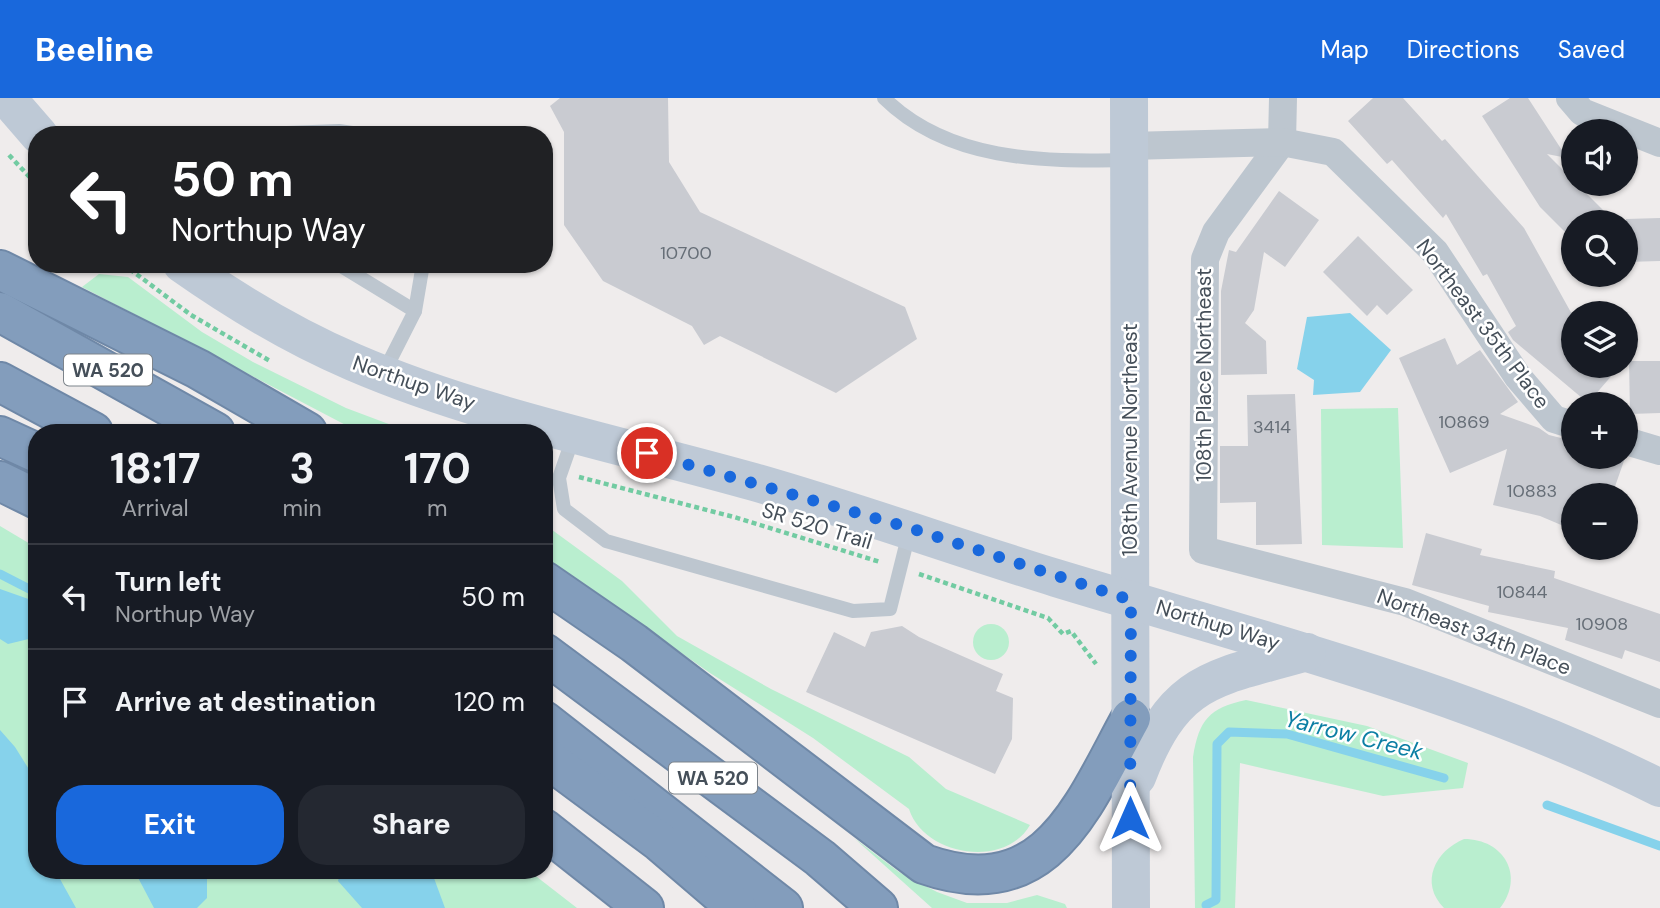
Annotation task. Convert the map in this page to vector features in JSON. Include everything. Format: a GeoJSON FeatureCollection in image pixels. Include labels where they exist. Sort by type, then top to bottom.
{"type":"FeatureCollection","features":[{"type":"Feature","properties":{"kind":"highway"},"geometry":{"type":"LineString","coordinates":[[0,271],[198,369],[293,424]]}},
{"type":"Feature","properties":{"kind":"highway","name":"WA 520"},"geometry":{"type":"LineString","coordinates":[[0,312],[201,424]]}},
{"type":"Feature","properties":{"kind":"highway"},"geometry":{"type":"LineString","coordinates":[[0,382],[78,424]]}},
{"type":"Feature","properties":{"kind":"highway"},"geometry":{"type":"LineString","coordinates":[[0,436],[28,449]]}},
{"type":"Feature","properties":{"kind":"highway"},"geometry":{"type":"LineString","coordinates":[[0,481],[28,495]]}},
{"type":"Feature","properties":{"kind":"highway"},"geometry":{"type":"LineString","coordinates":[[553,587],[634,643],[924,864],[948,874],[974,879],[1001,877],[1026,869],[1048,854],[1066,835],[1130,718]]}},
{"type":"Feature","properties":{"kind":"highway","name":"WA 520"},"geometry":{"type":"LineString","coordinates":[[553,660],[820,858],[878,908]]}},
{"type":"Feature","properties":{"kind":"highway"},"geometry":{"type":"LineString","coordinates":[[553,729],[783,908]]}},
{"type":"Feature","properties":{"kind":"highway"},"geometry":{"type":"LineString","coordinates":[[553,762],[660,842],[737,908]]}},
{"type":"Feature","properties":{"kind":"highway"},"geometry":{"type":"LineString","coordinates":[[553,836],[644,908]]}},
{"type":"Feature","properties":{"kind":"main road"},"geometry":{"type":"LineString","coordinates":[[7,98],[23,144]]}},
{"type":"Feature","properties":{"kind":"main road","name":"108th Avenue Northeast"},"geometry":{"type":"LineString","coordinates":[[1129,98],[1131,908]]}},
{"type":"Feature","properties":{"kind":"main road","name":"Northup Way"},"geometry":{"type":"LineString","coordinates":[[195,273],[264,318],[309,342],[383,374],[455,399],[543,424]]}},
{"type":"Feature","properties":{"kind":"main road","name":"Northup Way"},"geometry":{"type":"LineString","coordinates":[[553,427],[910,528],[1131,600],[1307,652],[1522,726],[1591,754],[1660,788]]}},
{"type":"Feature","properties":{"kind":"main road"},"geometry":{"type":"LineString","coordinates":[[1130,795],[1155,733],[1183,699],[1220,676],[1307,652]]}},
{"type":"Feature","properties":{"kind":"street"},"geometry":{"type":"LineString","coordinates":[[1282,142],[1283,98]]}},
{"type":"Feature","properties":{"kind":"street"},"geometry":{"type":"LineString","coordinates":[[1570,98],[1583,112],[1660,143]]}},
{"type":"Feature","properties":{"kind":"street","name":"Northeast 35th Place"},"geometry":{"type":"LineString","coordinates":[[1129,153],[1282,142],[1334,152],[1435,252],[1518,377],[1554,419],[1561,421]]}},
{"type":"Feature","properties":{"kind":"street","name":"108th Place Northeast"},"geometry":{"type":"LineString","coordinates":[[1203,550],[1205,259],[1216,232],[1282,142]]}},
{"type":"Feature","properties":{"kind":"street"},"geometry":{"type":"LineString","coordinates":[[1638,445],[1660,451]]}},
{"type":"Feature","properties":{"kind":"street","name":"Northeast 34th Place"},"geometry":{"type":"LineString","coordinates":[[1203,550],[1405,602],[1660,704]]}},
{"type":"Feature","properties":{"kind":"lane"},"geometry":{"type":"LineString","coordinates":[[884,98],[895,109],[947,141],[997,154],[1129,153]]}},
{"type":"Feature","properties":{"kind":"lane"},"geometry":{"type":"LineString","coordinates":[[353,273],[415,311]]}},
{"type":"Feature","properties":{"kind":"lane"},"geometry":{"type":"LineString","coordinates":[[383,374],[415,311],[421,273]]}},
{"type":"Feature","properties":{"kind":"lane"},"geometry":{"type":"LineString","coordinates":[[575,433],[559,478],[564,509],[606,541],[736,578],[853,611],[890,609],[910,528]]}},
{"type":"Feature","properties":{"kind":"path","name":"SR 520 Trail"},"geometry":{"type":"LineString","coordinates":[[561,473],[734,517],[1048,618],[1063,634],[1071,631]]}},
{"type":"Feature","properties":{"kind":"green space"},"geometry":{"type":"Polygon","coordinates":[[[99,274],[128,277],[202,332],[253,362],[346,408],[389,424],[344,424],[82,287],[99,274]]]}},
{"type":"Feature","properties":{"kind":"green space"},"geometry":{"type":"Polygon","coordinates":[[[1398,408],[1403,548],[1322,545],[1321,409],[1398,408]]]}},
{"type":"Feature","properties":{"kind":"green space"},"geometry":{"type":"Polygon","coordinates":[[[0,526],[28,543],[28,879],[540,879],[577,908],[0,908],[0,526]]]}},
{"type":"Feature","properties":{"kind":"green space"},"geometry":{"type":"Polygon","coordinates":[[[553,531],[622,581],[677,636],[771,689],[909,757],[946,789],[1030,825],[1018,839],[1003,848],[985,852],[947,846],[931,838],[917,825],[909,809],[813,738],[710,673],[553,563],[553,531]]]}},
{"type":"Feature","properties":{"kind":"green space"},"geometry":{"type":"Polygon","coordinates":[[[991,624],[1004,629],[1009,642],[1004,655],[991,660],[978,655],[973,642],[978,629],[991,624]]]}},
{"type":"Feature","properties":{"kind":"green space"},"geometry":{"type":"Polygon","coordinates":[[[1246,700],[1367,726],[1468,763],[1463,788],[1383,796],[1240,763],[1235,908],[1195,908],[1195,744],[1208,718],[1223,707],[1246,700]]]}},
{"type":"Feature","properties":{"kind":"green space"},"geometry":{"type":"Polygon","coordinates":[[[854,838],[899,872],[937,892],[967,903],[1007,903],[1037,895],[1065,904],[1067,908],[932,908],[854,838]]]}},
{"type":"Feature","properties":{"kind":"green space"},"geometry":{"type":"Polygon","coordinates":[[[1464,839],[1490,845],[1500,852],[1506,862],[1511,884],[1500,908],[1444,908],[1436,898],[1432,878],[1438,860],[1445,851],[1464,839]]]}},
{"type":"Feature","properties":{"kind":"water"},"geometry":{"type":"Polygon","coordinates":[[[1350,313],[1391,350],[1360,392],[1313,395],[1314,380],[1297,369],[1307,317],[1350,313]]]}},
{"type":"Feature","properties":{"kind":"water"},"geometry":{"type":"Polygon","coordinates":[[[0,589],[28,599],[28,639],[8,644],[0,639],[0,589]]]}},
{"type":"Feature","properties":{"kind":"water"},"geometry":{"type":"Polygon","coordinates":[[[0,730],[28,768],[28,879],[60,879],[76,908],[0,908],[0,730]]]}},
{"type":"Feature","properties":{"kind":"water"},"geometry":{"type":"Polygon","coordinates":[[[139,879],[207,879],[207,898],[197,908],[154,908],[139,879]]]}},
{"type":"Feature","properties":{"kind":"water"},"geometry":{"type":"Polygon","coordinates":[[[434,879],[445,908],[362,908],[338,881],[434,879]]]}},
{"type":"Feature","properties":{"kind":"building"},"geometry":{"type":"Polygon","coordinates":[[[560,98],[668,98],[669,162],[700,212],[905,307],[917,339],[836,393],[720,336],[704,345],[692,326],[603,281],[564,225],[564,132],[550,106],[560,98]]]}},
{"type":"Feature","properties":{"kind":"building"},"geometry":{"type":"Polygon","coordinates":[[[1373,98],[1403,98],[1442,141],[1445,139],[1524,228],[1565,301],[1561,301],[1561,378],[1610,378],[1598,392],[1575,392],[1513,340],[1508,332],[1516,326],[1487,274],[1483,276],[1446,214],[1443,218],[1392,160],[1387,164],[1348,121],[1373,98]]]}},
{"type":"Feature","properties":{"kind":"building"},"geometry":{"type":"Polygon","coordinates":[[[1510,98],[1528,98],[1561,149],[1561,157],[1547,154],[1561,168],[1561,196],[1589,196],[1603,210],[1561,210],[1561,228],[1540,207],[1482,116],[1510,98]]]}},
{"type":"Feature","properties":{"kind":"building"},"geometry":{"type":"Polygon","coordinates":[[[1279,191],[1319,220],[1285,267],[1264,252],[1254,310],[1245,323],[1266,341],[1267,374],[1221,375],[1221,291],[1229,250],[1236,252],[1279,191]]]}},
{"type":"Feature","properties":{"kind":"building"},"geometry":{"type":"Polygon","coordinates":[[[1660,218],[1660,261],[1638,262],[1638,219],[1660,218]]]}},
{"type":"Feature","properties":{"kind":"building"},"geometry":{"type":"Polygon","coordinates":[[[1358,236],[1413,290],[1387,315],[1377,305],[1367,316],[1323,272],[1358,236]]]}},
{"type":"Feature","properties":{"kind":"building"},"geometry":{"type":"Polygon","coordinates":[[[1445,338],[1457,365],[1480,350],[1518,402],[1500,414],[1561,438],[1561,469],[1621,469],[1616,483],[1561,483],[1561,525],[1540,516],[1493,505],[1507,449],[1450,473],[1399,358],[1445,338]]]}},
{"type":"Feature","properties":{"kind":"building"},"geometry":{"type":"Polygon","coordinates":[[[1638,361],[1660,361],[1660,413],[1638,414],[1638,392],[1630,392],[1629,378],[1638,378],[1638,361]]]}},
{"type":"Feature","properties":{"kind":"building"},"geometry":{"type":"Polygon","coordinates":[[[1295,394],[1302,544],[1256,545],[1256,502],[1220,503],[1220,446],[1248,446],[1247,395],[1295,394]]]}},
{"type":"Feature","properties":{"kind":"building"},"geometry":{"type":"Polygon","coordinates":[[[1426,533],[1482,549],[1480,555],[1555,571],[1554,578],[1660,614],[1660,662],[1625,650],[1622,659],[1565,640],[1568,628],[1488,612],[1489,606],[1412,585],[1426,533]]]}},
{"type":"Feature","properties":{"kind":"building"},"geometry":{"type":"Polygon","coordinates":[[[902,626],[919,637],[1003,674],[996,691],[1013,698],[1012,739],[995,774],[806,692],[834,632],[865,647],[871,632],[902,626]]]}},
{"type":"Feature","properties":{"kind":"waterway"},"geometry":{"type":"LineString","coordinates":[[0,574],[28,588]]}},
{"type":"Feature","properties":{"kind":"waterway","name":"Yarrow Creek"},"geometry":{"type":"LineString","coordinates":[[1206,905],[1216,900],[1217,744],[1229,732],[1287,734],[1444,778]]}},
{"type":"Feature","properties":{"kind":"waterway","name":"Yarrow Creek"},"geometry":{"type":"LineString","coordinates":[[1547,805],[1660,846]]}},
{"type":"Feature","properties":{"kind":"route"},"geometry":{"type":"LineString","coordinates":[[647,453],[910,528],[1052,577],[1131,600],[1130,818]]}}]}
